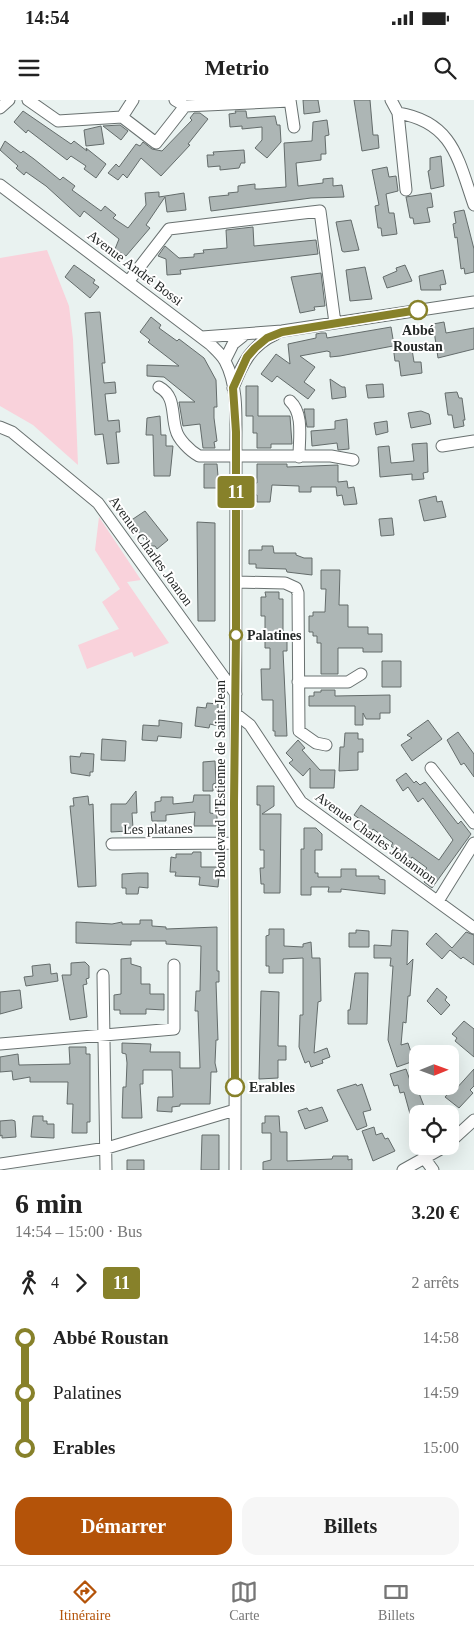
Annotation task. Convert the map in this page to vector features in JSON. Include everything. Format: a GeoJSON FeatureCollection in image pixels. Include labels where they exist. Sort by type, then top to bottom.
{"type":"FeatureCollection","features":[{"type":"Feature","properties":{"kind":"street"},"geometry":{"type":"LineString","coordinates":[[0,108],[9,100]]}},
{"type":"Feature","properties":{"kind":"street"},"geometry":{"type":"LineString","coordinates":[[28,100],[58,121],[122,118],[156,143],[180,103],[290,100],[294,127]]}},
{"type":"Feature","properties":{"kind":"street"},"geometry":{"type":"LineString","coordinates":[[122,118],[134,100]]}},
{"type":"Feature","properties":{"kind":"street"},"geometry":{"type":"LineString","coordinates":[[391,100],[398,113],[406,190]]}},
{"type":"Feature","properties":{"kind":"street"},"geometry":{"type":"LineString","coordinates":[[398,113],[416,116],[431,123],[449,140],[474,205]]}},
{"type":"Feature","properties":{"kind":"street","name":"Avenue André Bossi"},"geometry":{"type":"LineString","coordinates":[[0,185],[202,337],[225,360],[233,388]]}},
{"type":"Feature","properties":{"kind":"street"},"geometry":{"type":"LineString","coordinates":[[128,282],[169,229],[320,210],[335,323]]}},
{"type":"Feature","properties":{"kind":"street"},"geometry":{"type":"LineString","coordinates":[[202,337],[282,332],[474,302]]}},
{"type":"Feature","properties":{"kind":"street"},"geometry":{"type":"LineString","coordinates":[[233,388],[247,357],[267,338],[282,332]]}},
{"type":"Feature","properties":{"kind":"street"},"geometry":{"type":"LineString","coordinates":[[225,360],[233,344],[244,335]]}},
{"type":"Feature","properties":{"kind":"street"},"geometry":{"type":"LineString","coordinates":[[225,360],[247,357]]}},
{"type":"Feature","properties":{"kind":"street"},"geometry":{"type":"LineString","coordinates":[[159,387],[164,390],[174,406],[176,431],[189,450],[199,456],[330,456],[353,460]]}},
{"type":"Feature","properties":{"kind":"street","name":"Boulevard d'Estienne de Saint-Jean"},"geometry":{"type":"LineString","coordinates":[[233,388],[236,457],[235,1170]]}},
{"type":"Feature","properties":{"kind":"street"},"geometry":{"type":"LineString","coordinates":[[290,401],[296,407],[299,415],[299,457]]}},
{"type":"Feature","properties":{"kind":"street","name":"Avenue Charles Joanon"},"geometry":{"type":"LineString","coordinates":[[0,427],[12,432],[98,503],[236,694]]}},
{"type":"Feature","properties":{"kind":"street"},"geometry":{"type":"LineString","coordinates":[[442,446],[474,441]]}},
{"type":"Feature","properties":{"kind":"street"},"geometry":{"type":"LineString","coordinates":[[236,582],[285,583],[296,588],[298,593],[299,731],[316,742],[326,745]]}},
{"type":"Feature","properties":{"kind":"street"},"geometry":{"type":"LineString","coordinates":[[298,682],[348,682],[361,674]]}},
{"type":"Feature","properties":{"kind":"street","name":"Avenue Charles Johannon"},"geometry":{"type":"LineString","coordinates":[[236,714],[250,724],[301,802],[474,928]]}},
{"type":"Feature","properties":{"kind":"street"},"geometry":{"type":"LineString","coordinates":[[431,768],[474,823]]}},
{"type":"Feature","properties":{"kind":"street","name":"Les platanes"},"geometry":{"type":"LineString","coordinates":[[112,844],[234,843]]}},
{"type":"Feature","properties":{"kind":"street"},"geometry":{"type":"LineString","coordinates":[[438,901],[474,843]]}},
{"type":"Feature","properties":{"kind":"street"},"geometry":{"type":"LineString","coordinates":[[0,1044],[174,1029],[174,965]]}},
{"type":"Feature","properties":{"kind":"street"},"geometry":{"type":"LineString","coordinates":[[103,975],[106,1170]]}},
{"type":"Feature","properties":{"kind":"street"},"geometry":{"type":"LineString","coordinates":[[0,1164],[106,1148],[235,1110]]}},
{"type":"Feature","properties":{"kind":"street"},"geometry":{"type":"LineString","coordinates":[[459,1134],[474,1120]]}},
{"type":"Feature","properties":{"kind":"street"},"geometry":{"type":"LineString","coordinates":[[403,1170],[432,1155]]}},
{"type":"Feature","properties":{"kind":"street"},"geometry":{"type":"LineString","coordinates":[[426,1159],[433,1170]]}},
{"type":"Feature","properties":{"kind":"shaded area"},"geometry":{"type":"Polygon","coordinates":[[[47,250],[69,306],[73,339],[78,465],[33,425],[0,406],[0,258],[47,250]]]}},
{"type":"Feature","properties":{"kind":"shaded area"},"geometry":{"type":"Polygon","coordinates":[[[99,517],[141,580],[127,582],[169,643],[134,657],[132,652],[87,669],[78,645],[119,629],[102,602],[120,589],[95,550],[99,517]]]}},
{"type":"Feature","properties":{"kind":"building"},"geometry":{"type":"Polygon","coordinates":[[[303,100],[318,100],[320,112],[304,114],[303,100]]]}},
{"type":"Feature","properties":{"kind":"building"},"geometry":{"type":"Polygon","coordinates":[[[354,100],[370,100],[373,135],[378,135],[379,148],[362,151],[354,100]]]}},
{"type":"Feature","properties":{"kind":"building"},"geometry":{"type":"Polygon","coordinates":[[[23,111],[71,144],[74,141],[87,151],[86,148],[106,164],[96,178],[84,169],[86,166],[71,156],[67,160],[28,130],[26,133],[14,122],[23,111]]]}},
{"type":"Feature","properties":{"kind":"building"},"geometry":{"type":"Polygon","coordinates":[[[235,111],[246,111],[247,118],[275,116],[277,125],[280,125],[281,142],[267,158],[255,148],[262,140],[262,127],[242,129],[242,126],[230,127],[229,114],[236,113],[235,111]]]}},
{"type":"Feature","properties":{"kind":"building"},"geometry":{"type":"Polygon","coordinates":[[[194,113],[200,113],[208,119],[188,144],[190,145],[161,176],[141,158],[127,178],[123,174],[118,180],[108,173],[116,164],[119,167],[136,144],[140,146],[143,142],[152,149],[162,151],[192,120],[190,118],[194,113]]]}},
{"type":"Feature","properties":{"kind":"building"},"geometry":{"type":"Polygon","coordinates":[[[327,120],[329,135],[325,136],[326,154],[321,154],[321,160],[296,163],[298,186],[323,183],[323,179],[333,178],[333,186],[342,185],[344,197],[311,198],[211,211],[209,197],[238,192],[238,186],[255,184],[255,189],[286,187],[284,143],[312,141],[313,122],[327,120]]]}},
{"type":"Feature","properties":{"kind":"building"},"geometry":{"type":"Polygon","coordinates":[[[120,125],[128,131],[121,140],[103,126],[120,125]]]}},
{"type":"Feature","properties":{"kind":"building"},"geometry":{"type":"Polygon","coordinates":[[[101,126],[104,144],[86,146],[84,130],[101,126]]]}},
{"type":"Feature","properties":{"kind":"building"},"geometry":{"type":"Polygon","coordinates":[[[5,141],[21,153],[23,151],[60,180],[63,177],[75,186],[72,190],[101,211],[105,206],[116,215],[113,218],[128,228],[146,205],[145,193],[159,192],[159,197],[184,193],[186,210],[167,212],[165,197],[146,225],[150,228],[126,256],[115,249],[119,239],[84,211],[80,217],[46,186],[26,172],[24,175],[16,168],[18,166],[0,150],[5,141]]]}},
{"type":"Feature","properties":{"kind":"building"},"geometry":{"type":"Polygon","coordinates":[[[244,150],[245,163],[241,163],[239,168],[220,170],[220,166],[208,167],[207,155],[214,155],[213,152],[244,150]]]}},
{"type":"Feature","properties":{"kind":"building"},"geometry":{"type":"Polygon","coordinates":[[[441,156],[444,186],[431,189],[428,171],[430,170],[430,158],[441,156]]]}},
{"type":"Feature","properties":{"kind":"building"},"geometry":{"type":"Polygon","coordinates":[[[387,167],[389,177],[396,176],[398,191],[386,194],[389,213],[394,213],[397,234],[382,236],[381,228],[378,228],[375,206],[379,205],[372,170],[387,167]]]}},
{"type":"Feature","properties":{"kind":"building"},"geometry":{"type":"Polygon","coordinates":[[[431,193],[433,207],[427,208],[430,222],[414,224],[413,218],[410,218],[406,197],[431,193]]]}},
{"type":"Feature","properties":{"kind":"building"},"geometry":{"type":"Polygon","coordinates":[[[464,210],[474,249],[474,272],[465,274],[464,268],[461,269],[457,237],[455,238],[453,224],[456,223],[454,212],[464,210]]]}},
{"type":"Feature","properties":{"kind":"building"},"geometry":{"type":"Polygon","coordinates":[[[351,220],[359,250],[344,252],[342,251],[336,222],[351,220]]]}},
{"type":"Feature","properties":{"kind":"building"},"geometry":{"type":"Polygon","coordinates":[[[253,227],[254,246],[316,240],[318,254],[180,270],[181,274],[167,275],[166,259],[158,256],[165,246],[179,258],[194,257],[194,254],[204,253],[203,250],[227,248],[226,230],[253,227]]]}},
{"type":"Feature","properties":{"kind":"building"},"geometry":{"type":"Polygon","coordinates":[[[74,265],[95,280],[93,283],[99,287],[90,298],[65,277],[74,265]]]}},
{"type":"Feature","properties":{"kind":"building"},"geometry":{"type":"Polygon","coordinates":[[[405,265],[412,281],[387,288],[383,277],[397,271],[396,268],[405,265]]]}},
{"type":"Feature","properties":{"kind":"building"},"geometry":{"type":"Polygon","coordinates":[[[365,267],[372,299],[350,301],[346,270],[365,267]]]}},
{"type":"Feature","properties":{"kind":"building"},"geometry":{"type":"Polygon","coordinates":[[[443,270],[446,284],[440,285],[441,290],[421,290],[419,276],[443,270]]]}},
{"type":"Feature","properties":{"kind":"building"},"geometry":{"type":"Polygon","coordinates":[[[321,273],[325,306],[314,307],[315,310],[300,313],[291,277],[321,273]]]}},
{"type":"Feature","properties":{"kind":"building"},"geometry":{"type":"Polygon","coordinates":[[[100,312],[105,363],[102,363],[104,383],[115,382],[116,393],[105,394],[108,421],[119,420],[120,432],[116,432],[119,463],[107,464],[103,434],[95,435],[85,313],[100,312]]]}},
{"type":"Feature","properties":{"kind":"building"},"geometry":{"type":"Polygon","coordinates":[[[151,317],[161,325],[159,328],[177,341],[179,339],[204,358],[216,380],[217,407],[214,407],[214,418],[217,441],[214,442],[215,448],[203,448],[200,424],[183,426],[179,402],[195,402],[164,377],[147,376],[147,365],[179,366],[148,342],[150,340],[140,332],[151,317]]]}},
{"type":"Feature","properties":{"kind":"building"},"geometry":{"type":"Polygon","coordinates":[[[444,322],[446,333],[474,328],[474,349],[438,358],[433,324],[444,322]]]}},
{"type":"Feature","properties":{"kind":"building"},"geometry":{"type":"Polygon","coordinates":[[[391,327],[394,345],[411,343],[414,362],[421,362],[422,373],[401,376],[399,361],[395,361],[393,346],[340,356],[330,357],[330,352],[327,351],[300,356],[315,367],[304,382],[315,390],[308,399],[277,376],[272,382],[261,374],[276,354],[290,364],[288,344],[316,338],[316,334],[321,333],[326,333],[327,338],[391,327]]]}},
{"type":"Feature","properties":{"kind":"building"},"geometry":{"type":"Polygon","coordinates":[[[330,379],[345,387],[346,397],[332,399],[330,379]]]}},
{"type":"Feature","properties":{"kind":"building"},"geometry":{"type":"Polygon","coordinates":[[[383,384],[384,397],[368,398],[366,385],[383,384]]]}},
{"type":"Feature","properties":{"kind":"building"},"geometry":{"type":"Polygon","coordinates":[[[246,386],[258,386],[258,416],[290,416],[292,444],[271,444],[271,448],[257,448],[257,433],[253,433],[253,416],[246,416],[246,386]]]}},
{"type":"Feature","properties":{"kind":"building"},"geometry":{"type":"Polygon","coordinates":[[[457,392],[459,398],[462,398],[465,420],[463,420],[464,426],[454,428],[452,415],[448,415],[445,393],[457,392]]]}},
{"type":"Feature","properties":{"kind":"building"},"geometry":{"type":"Polygon","coordinates":[[[304,409],[314,409],[314,427],[307,427],[304,409]]]}},
{"type":"Feature","properties":{"kind":"building"},"geometry":{"type":"Polygon","coordinates":[[[421,411],[429,414],[431,424],[411,428],[408,413],[421,411]]]}},
{"type":"Feature","properties":{"kind":"building"},"geometry":{"type":"Polygon","coordinates":[[[160,416],[161,435],[166,435],[166,446],[173,446],[170,476],[154,476],[153,435],[146,435],[147,418],[160,416]]]}},
{"type":"Feature","properties":{"kind":"building"},"geometry":{"type":"Polygon","coordinates":[[[347,419],[349,449],[338,450],[337,443],[312,446],[311,431],[335,429],[335,421],[347,419]]]}},
{"type":"Feature","properties":{"kind":"building"},"geometry":{"type":"Polygon","coordinates":[[[387,421],[388,432],[376,435],[374,423],[387,421]]]}},
{"type":"Feature","properties":{"kind":"building"},"geometry":{"type":"Polygon","coordinates":[[[427,443],[428,472],[423,473],[424,479],[412,480],[412,474],[380,477],[378,447],[389,446],[391,463],[414,461],[412,444],[427,443]]]}},
{"type":"Feature","properties":{"kind":"building"},"geometry":{"type":"Polygon","coordinates":[[[204,464],[217,464],[218,476],[222,476],[222,488],[204,488],[204,464]]]}},
{"type":"Feature","properties":{"kind":"building"},"geometry":{"type":"Polygon","coordinates":[[[257,464],[287,464],[287,467],[338,465],[338,482],[347,481],[348,488],[354,487],[357,504],[344,505],[342,495],[337,496],[336,487],[311,487],[311,492],[299,492],[299,486],[272,485],[270,502],[257,502],[257,495],[253,495],[253,483],[257,483],[257,464]]]}},
{"type":"Feature","properties":{"kind":"building"},"geometry":{"type":"Polygon","coordinates":[[[436,496],[437,502],[442,501],[446,517],[424,521],[419,500],[436,496]]]}},
{"type":"Feature","properties":{"kind":"building"},"geometry":{"type":"Polygon","coordinates":[[[145,511],[168,540],[157,549],[155,546],[149,546],[130,521],[145,511]]]}},
{"type":"Feature","properties":{"kind":"building"},"geometry":{"type":"Polygon","coordinates":[[[392,518],[394,535],[381,536],[379,519],[392,518]]]}},
{"type":"Feature","properties":{"kind":"building"},"geometry":{"type":"Polygon","coordinates":[[[197,522],[215,523],[215,621],[198,621],[197,522]]]}},
{"type":"Feature","properties":{"kind":"building"},"geometry":{"type":"Polygon","coordinates":[[[262,546],[273,546],[274,553],[296,553],[296,555],[304,558],[312,558],[312,575],[287,572],[286,569],[256,568],[256,564],[249,564],[249,550],[262,550],[262,546]]]}},
{"type":"Feature","properties":{"kind":"building"},"geometry":{"type":"Polygon","coordinates":[[[321,570],[340,570],[339,605],[348,605],[348,627],[368,627],[368,634],[382,634],[382,652],[363,652],[363,648],[338,648],[338,674],[321,674],[321,643],[317,643],[317,636],[313,636],[313,632],[309,632],[309,616],[313,616],[313,612],[325,612],[326,589],[321,589],[321,570]]]}},
{"type":"Feature","properties":{"kind":"building"},"geometry":{"type":"Polygon","coordinates":[[[265,592],[279,592],[279,599],[283,599],[283,634],[287,634],[287,651],[283,651],[287,736],[275,736],[275,731],[273,731],[273,700],[262,700],[261,669],[270,669],[270,648],[265,648],[265,616],[261,616],[261,597],[266,597],[265,592]]]}},
{"type":"Feature","properties":{"kind":"building"},"geometry":{"type":"Polygon","coordinates":[[[382,661],[401,661],[401,687],[382,687],[382,661]]]}},
{"type":"Feature","properties":{"kind":"building"},"geometry":{"type":"Polygon","coordinates":[[[321,690],[335,690],[335,696],[390,695],[390,713],[380,713],[380,719],[366,719],[363,713],[363,725],[355,725],[355,706],[309,706],[309,696],[314,696],[314,692],[321,692],[321,690]]]}},
{"type":"Feature","properties":{"kind":"building"},"geometry":{"type":"Polygon","coordinates":[[[207,703],[218,704],[218,726],[210,724],[209,728],[195,726],[197,707],[206,708],[207,703]]]}},
{"type":"Feature","properties":{"kind":"building"},"geometry":{"type":"Polygon","coordinates":[[[159,720],[182,723],[181,738],[158,736],[157,741],[142,740],[143,725],[159,726],[159,720]]]}},
{"type":"Feature","properties":{"kind":"building"},"geometry":{"type":"Polygon","coordinates":[[[428,720],[442,739],[412,761],[401,745],[412,738],[407,735],[428,720]]]}},
{"type":"Feature","properties":{"kind":"building"},"geometry":{"type":"Polygon","coordinates":[[[458,732],[474,754],[474,777],[464,763],[461,765],[447,740],[458,732]]]}},
{"type":"Feature","properties":{"kind":"building"},"geometry":{"type":"Polygon","coordinates":[[[345,733],[358,733],[358,739],[363,739],[363,752],[358,752],[358,770],[339,771],[340,747],[344,747],[345,733]]]}},
{"type":"Feature","properties":{"kind":"building"},"geometry":{"type":"Polygon","coordinates":[[[102,739],[126,741],[125,761],[101,760],[102,739]]]}},
{"type":"Feature","properties":{"kind":"building"},"geometry":{"type":"Polygon","coordinates":[[[298,740],[305,748],[302,750],[320,770],[335,770],[334,788],[310,788],[310,768],[303,776],[289,763],[293,760],[286,753],[298,740]]]}},
{"type":"Feature","properties":{"kind":"building"},"geometry":{"type":"Polygon","coordinates":[[[81,753],[94,754],[93,772],[90,772],[90,776],[71,773],[70,756],[80,757],[81,753]]]}},
{"type":"Feature","properties":{"kind":"building"},"geometry":{"type":"Polygon","coordinates":[[[215,761],[216,783],[213,784],[213,791],[203,791],[203,762],[215,761]]]}},
{"type":"Feature","properties":{"kind":"building"},"geometry":{"type":"Polygon","coordinates":[[[406,773],[414,783],[416,781],[420,785],[425,782],[458,824],[461,821],[471,834],[432,888],[424,882],[430,874],[425,870],[427,868],[412,857],[410,860],[391,846],[393,843],[373,829],[371,832],[362,825],[364,822],[354,815],[361,805],[439,860],[453,840],[423,798],[418,802],[408,787],[403,791],[396,780],[406,773]]]}},
{"type":"Feature","properties":{"kind":"building"},"geometry":{"type":"Polygon","coordinates":[[[257,786],[274,786],[274,806],[262,814],[281,814],[280,893],[264,893],[264,884],[261,884],[260,868],[264,868],[264,850],[260,850],[260,805],[257,805],[257,786]]]}},
{"type":"Feature","properties":{"kind":"building"},"geometry":{"type":"Polygon","coordinates":[[[136,791],[137,813],[132,813],[133,828],[128,828],[128,831],[111,832],[111,804],[126,804],[136,791]]]}},
{"type":"Feature","properties":{"kind":"building"},"geometry":{"type":"Polygon","coordinates":[[[194,795],[210,795],[210,813],[217,814],[217,826],[194,826],[195,812],[166,815],[166,821],[152,821],[151,812],[155,812],[155,802],[161,801],[161,797],[173,797],[173,804],[193,802],[194,795]]]}},
{"type":"Feature","properties":{"kind":"building"},"geometry":{"type":"Polygon","coordinates":[[[88,796],[89,805],[93,804],[96,886],[78,887],[70,806],[74,806],[73,798],[88,796]]]}},
{"type":"Feature","properties":{"kind":"building"},"geometry":{"type":"Polygon","coordinates":[[[304,828],[316,828],[322,834],[322,850],[315,850],[315,873],[318,873],[318,877],[341,877],[341,869],[356,869],[356,876],[379,876],[379,879],[385,880],[385,894],[341,889],[341,892],[328,892],[329,887],[311,887],[311,895],[301,895],[301,849],[304,849],[304,828]]]}},
{"type":"Feature","properties":{"kind":"building"},"geometry":{"type":"Polygon","coordinates":[[[193,852],[201,852],[201,867],[220,867],[218,887],[199,885],[200,877],[175,876],[176,872],[170,872],[171,857],[176,858],[176,854],[192,854],[193,852]]]}},
{"type":"Feature","properties":{"kind":"building"},"geometry":{"type":"Polygon","coordinates":[[[148,873],[148,888],[139,887],[138,894],[126,894],[126,888],[122,888],[122,874],[148,873]]]}},
{"type":"Feature","properties":{"kind":"building"},"geometry":{"type":"Polygon","coordinates":[[[140,920],[152,920],[152,926],[166,927],[166,929],[217,927],[217,971],[219,971],[219,982],[216,982],[218,1040],[216,1040],[215,1063],[217,1072],[211,1072],[210,1104],[180,1104],[180,1106],[172,1107],[172,1112],[157,1111],[158,1097],[173,1097],[172,1070],[143,1070],[143,1084],[140,1084],[142,1118],[122,1118],[123,1087],[126,1087],[127,1063],[126,1054],[122,1053],[122,1043],[151,1044],[150,1052],[180,1052],[180,1068],[200,1068],[198,1011],[195,1011],[196,991],[200,991],[201,946],[166,944],[166,941],[131,941],[131,945],[76,943],[76,922],[140,924],[140,920]]]}},
{"type":"Feature","properties":{"kind":"building"},"geometry":{"type":"Polygon","coordinates":[[[269,929],[284,929],[284,946],[303,947],[303,944],[311,942],[312,958],[320,958],[321,1001],[318,1002],[314,1053],[327,1048],[330,1057],[322,1060],[323,1063],[311,1067],[309,1061],[305,1063],[299,1047],[300,1015],[303,1015],[303,958],[283,959],[283,973],[269,973],[269,966],[266,966],[266,936],[269,935],[269,929]]]}},
{"type":"Feature","properties":{"kind":"building"},"geometry":{"type":"Polygon","coordinates":[[[356,930],[369,931],[369,947],[349,947],[349,933],[356,933],[356,930]]]}},
{"type":"Feature","properties":{"kind":"building"},"geometry":{"type":"Polygon","coordinates":[[[392,930],[408,931],[407,965],[413,959],[410,996],[408,996],[406,1023],[403,1022],[401,1045],[408,1043],[409,1063],[397,1067],[388,1040],[393,966],[390,966],[391,958],[374,958],[374,945],[391,946],[392,930]]]}},
{"type":"Feature","properties":{"kind":"building"},"geometry":{"type":"Polygon","coordinates":[[[466,932],[474,935],[474,965],[463,957],[461,959],[450,950],[442,959],[426,944],[436,933],[452,948],[466,932]]]}},
{"type":"Feature","properties":{"kind":"building"},"geometry":{"type":"Polygon","coordinates":[[[131,958],[131,964],[141,967],[141,984],[150,984],[150,994],[164,994],[164,1010],[146,1009],[146,1014],[120,1014],[120,1010],[114,1010],[114,995],[121,994],[121,959],[131,958]]]}},
{"type":"Feature","properties":{"kind":"building"},"geometry":{"type":"Polygon","coordinates":[[[85,962],[89,966],[89,978],[86,979],[87,984],[83,985],[87,1017],[70,1020],[62,975],[71,975],[71,963],[85,962]]]}},
{"type":"Feature","properties":{"kind":"building"},"geometry":{"type":"Polygon","coordinates":[[[50,964],[51,974],[57,973],[58,981],[26,986],[24,977],[33,976],[32,966],[50,964]]]}},
{"type":"Feature","properties":{"kind":"building"},"geometry":{"type":"Polygon","coordinates":[[[355,973],[368,973],[367,1024],[348,1024],[348,1010],[350,1010],[355,973]]]}},
{"type":"Feature","properties":{"kind":"building"},"geometry":{"type":"Polygon","coordinates":[[[437,988],[447,997],[445,1000],[450,1005],[441,1015],[427,1001],[437,988]]]}},
{"type":"Feature","properties":{"kind":"building"},"geometry":{"type":"Polygon","coordinates":[[[20,990],[22,1008],[0,1014],[0,992],[20,990]]]}},
{"type":"Feature","properties":{"kind":"building"},"geometry":{"type":"Polygon","coordinates":[[[261,991],[279,992],[278,1046],[286,1046],[286,1060],[278,1060],[278,1078],[259,1079],[261,991]]]}},
{"type":"Feature","properties":{"kind":"building"},"geometry":{"type":"Polygon","coordinates":[[[464,1021],[474,1029],[474,1057],[455,1041],[457,1038],[452,1034],[464,1021]]]}},
{"type":"Feature","properties":{"kind":"building"},"geometry":{"type":"Polygon","coordinates":[[[69,1047],[86,1047],[86,1054],[90,1054],[90,1122],[87,1122],[87,1133],[72,1133],[73,1104],[67,1104],[68,1082],[30,1082],[30,1077],[13,1080],[12,1071],[0,1072],[0,1057],[18,1054],[19,1065],[70,1064],[69,1047]]]}},
{"type":"Feature","properties":{"kind":"building"},"geometry":{"type":"Polygon","coordinates":[[[406,1069],[409,1078],[409,1095],[420,1095],[424,1105],[409,1105],[409,1110],[404,1092],[400,1093],[398,1085],[394,1086],[390,1074],[406,1069]]]}},
{"type":"Feature","properties":{"kind":"building"},"geometry":{"type":"Polygon","coordinates":[[[474,1069],[474,1086],[470,1090],[473,1093],[459,1108],[459,1105],[455,1105],[445,1097],[447,1095],[459,1095],[459,1086],[474,1069]]]}},
{"type":"Feature","properties":{"kind":"building"},"geometry":{"type":"Polygon","coordinates":[[[356,1084],[357,1086],[362,1084],[371,1110],[363,1112],[367,1126],[357,1130],[337,1090],[356,1084]]]}},
{"type":"Feature","properties":{"kind":"building"},"geometry":{"type":"Polygon","coordinates":[[[322,1107],[328,1121],[305,1129],[298,1111],[307,1108],[309,1111],[322,1107]]]}},
{"type":"Feature","properties":{"kind":"building"},"geometry":{"type":"Polygon","coordinates":[[[33,1116],[43,1116],[43,1121],[47,1121],[47,1124],[54,1124],[54,1138],[31,1137],[33,1116]]]}},
{"type":"Feature","properties":{"kind":"building"},"geometry":{"type":"Polygon","coordinates":[[[265,1116],[279,1116],[280,1132],[287,1132],[287,1161],[332,1159],[333,1156],[348,1156],[348,1160],[352,1159],[352,1170],[263,1170],[263,1162],[271,1160],[271,1133],[262,1133],[262,1123],[265,1123],[265,1116]]]}},
{"type":"Feature","properties":{"kind":"building"},"geometry":{"type":"Polygon","coordinates":[[[0,1121],[15,1121],[16,1137],[2,1138],[2,1135],[0,1136],[0,1121]]]}},
{"type":"Feature","properties":{"kind":"building"},"geometry":{"type":"Polygon","coordinates":[[[374,1127],[376,1135],[382,1133],[385,1139],[388,1138],[395,1151],[373,1161],[362,1131],[374,1127]]]}},
{"type":"Feature","properties":{"kind":"building"},"geometry":{"type":"Polygon","coordinates":[[[202,1135],[219,1135],[219,1170],[201,1170],[202,1135]]]}},
{"type":"Feature","properties":{"kind":"building"},"geometry":{"type":"Polygon","coordinates":[[[127,1160],[144,1160],[144,1170],[127,1170],[127,1160]]]}},
{"type":"Feature","properties":{"kind":"bus line","name":"11"},"geometry":{"type":"LineString","coordinates":[[235,1087],[236,432],[233,388],[247,357],[267,338],[282,332],[418,310]]}},
{"type":"Feature","properties":{"kind":"place","name":"Abbé Roustan"},"geometry":{"type":"Point","coordinates":[418,310]}},
{"type":"Feature","properties":{"kind":"place","name":"Palatines"},"geometry":{"type":"Point","coordinates":[236,635]}},
{"type":"Feature","properties":{"kind":"place","name":"Erables"},"geometry":{"type":"Point","coordinates":[235,1087]}}]}
